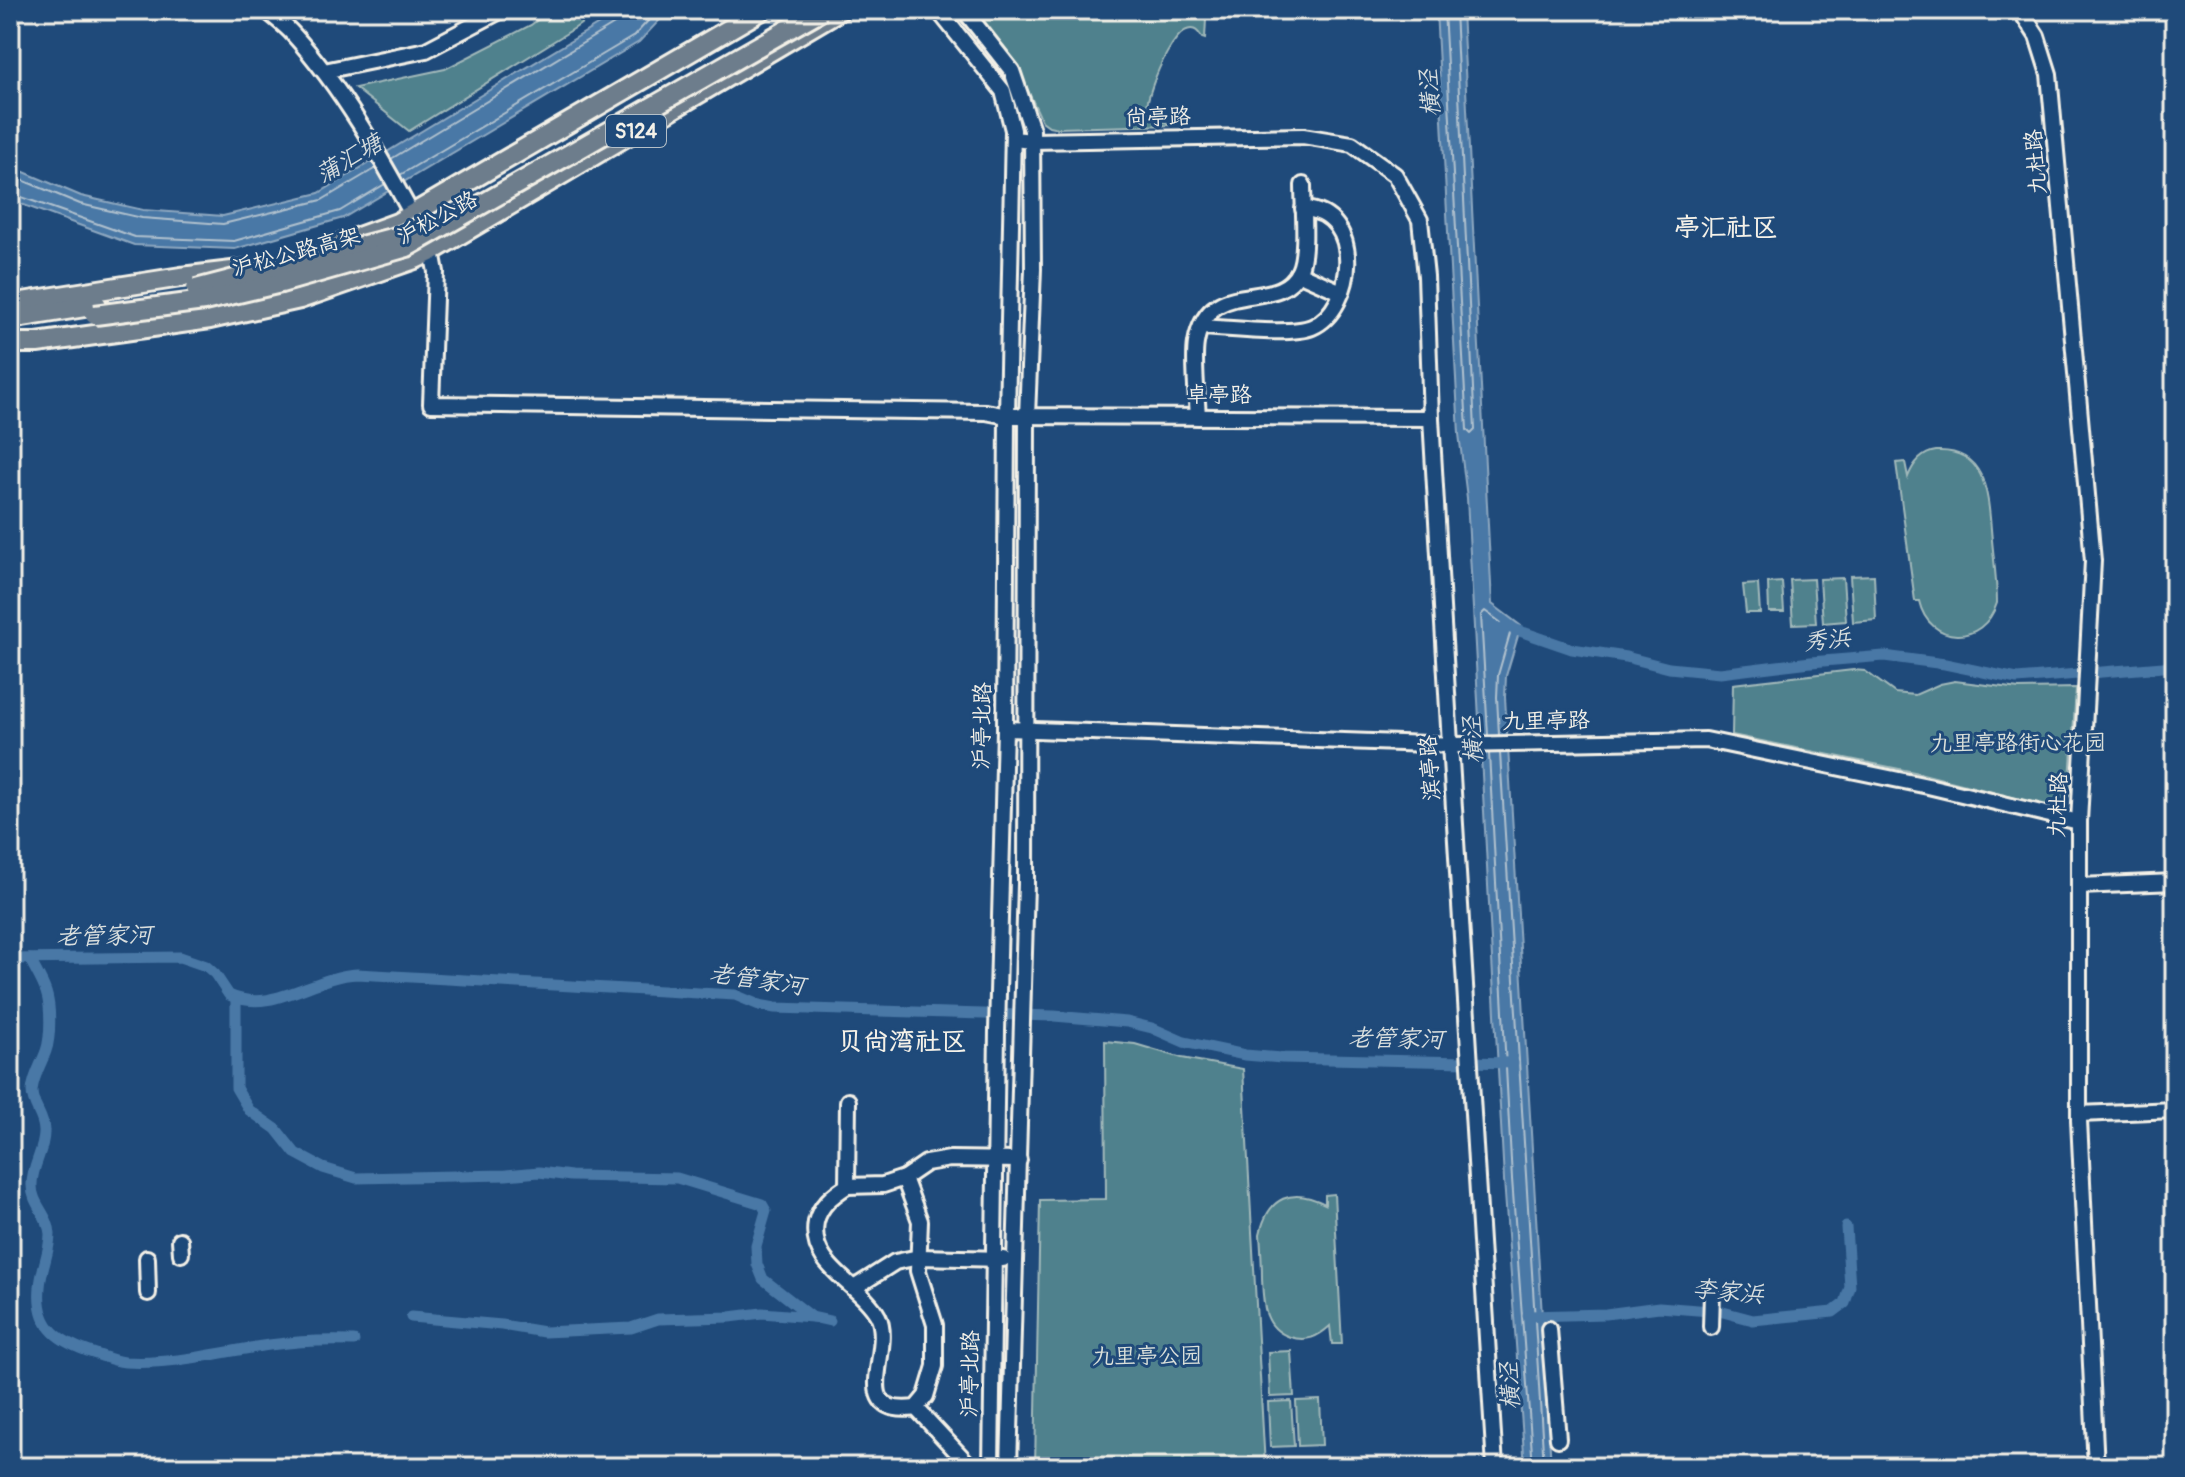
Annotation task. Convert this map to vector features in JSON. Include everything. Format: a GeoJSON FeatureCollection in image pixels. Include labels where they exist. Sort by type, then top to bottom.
{"type":"FeatureCollection","features":[{"type":"Feature","properties":{"kind":"main road","name":"沪松公路"},"geometry":{"type":"LineString","coordinates":[[10,304],[181,277],[280,266],[397,223],[762,10]]}},
{"type":"Feature","properties":{"kind":"main road","name":"沪松公路高架"},"geometry":{"type":"LineString","coordinates":[[10,330],[206,288],[403,235],[491,188],[799,10]]}},
{"type":"Feature","properties":{"kind":"main road","name":"沪松公路高架"},"geometry":{"type":"LineString","coordinates":[[10,319],[204,301],[407,247],[822,10]]}},
{"type":"Feature","properties":{"kind":"main road","name":"沪松公路"},"geometry":{"type":"LineString","coordinates":[[10,343],[37,343],[210,319],[300,299],[415,259],[840,10]]}},
{"type":"Feature","properties":{"kind":"street"},"geometry":{"type":"LineString","coordinates":[[266,10],[292,33],[324,71],[374,147],[432,251]]}},
{"type":"Feature","properties":{"kind":"street"},"geometry":{"type":"LineString","coordinates":[[324,71],[426,50],[502,10]]}},
{"type":"Feature","properties":{"kind":"street","name":"沪亭北路"},"geometry":{"type":"LineString","coordinates":[[938,10],[1003,91],[1013,130],[991,1467]]}},
{"type":"Feature","properties":{"kind":"street","name":"沪亭北路"},"geometry":{"type":"LineString","coordinates":[[964,10],[1012,71],[1032,130],[1033,269],[1027,416],[1028,730],[1009,1467]]}},
{"type":"Feature","properties":{"kind":"street","name":"九杜路"},"geometry":{"type":"LineString","coordinates":[[2020,10],[2037,36],[2049,74],[2093,561],[2079,822],[2079,1114],[2096,1467]]}},
{"type":"Feature","properties":{"kind":"street","name":"尚亭路"},"geometry":{"type":"LineString","coordinates":[[1013,139],[1303,136]]}},
{"type":"Feature","properties":{"kind":"street","name":"滨亭路"},"geometry":{"type":"LineString","coordinates":[[1303,136],[1352,144],[1395,175],[1420,220],[1426,276],[1431,418],[1495,1467]]}},
{"type":"Feature","properties":{"kind":"street"},"geometry":{"type":"LineString","coordinates":[[1198,417],[1195,344],[1201,327],[1209,311],[1226,300],[1275,291],[1289,285],[1298,273],[1303,258],[1303,185]]}},
{"type":"Feature","properties":{"kind":"street"},"geometry":{"type":"LineString","coordinates":[[1201,327],[1296,331],[1314,326],[1326,318],[1341,292],[1347,263],[1346,242],[1340,228],[1327,216],[1314,209],[1303,209]]}},
{"type":"Feature","properties":{"kind":"street","name":"卓亭路"},"geometry":{"type":"LineString","coordinates":[[432,251],[436,272],[431,404],[986,412],[1007,416],[1431,418]]}},
{"type":"Feature","properties":{"kind":"street"},"geometry":{"type":"LineString","coordinates":[[1298,273],[1341,292]]}},
{"type":"Feature","properties":{"kind":"street","name":"九里亭路"},"geometry":{"type":"LineString","coordinates":[[1005,729],[1450,744],[1706,740],[1928,786],[2079,822]]}},
{"type":"Feature","properties":{"kind":"street"},"geometry":{"type":"LineString","coordinates":[[2079,886],[2175,882]]}},
{"type":"Feature","properties":{"kind":"street"},"geometry":{"type":"LineString","coordinates":[[847,1186],[848,1101]]}},
{"type":"Feature","properties":{"kind":"street"},"geometry":{"type":"LineString","coordinates":[[2079,1114],[2175,1110]]}},
{"type":"Feature","properties":{"kind":"street"},"geometry":{"type":"LineString","coordinates":[[904,1178],[920,1221],[918,1271],[935,1325],[935,1366],[926,1396],[916,1408],[902,1410],[888,1407],[879,1399],[876,1387],[882,1344],[879,1318],[818,1251],[814,1234],[818,1215],[830,1197],[847,1186],[883,1185],[904,1178],[926,1163],[950,1159],[1019,1160]]}},
{"type":"Feature","properties":{"kind":"street"},"geometry":{"type":"LineString","coordinates":[[854,1288],[895,1262],[919,1257],[1015,1260]]}},
{"type":"Feature","properties":{"kind":"street"},"geometry":{"type":"LineString","coordinates":[[147,1258],[148,1293]]}},
{"type":"Feature","properties":{"kind":"street"},"geometry":{"type":"LineString","coordinates":[[1711,1327],[1712,1293]]}},
{"type":"Feature","properties":{"kind":"street"},"geometry":{"type":"LineString","coordinates":[[1549,1329],[1558,1439]]}},
{"type":"Feature","properties":{"kind":"street"},"geometry":{"type":"LineString","coordinates":[[916,1408],[971,1467]]}},
{"type":"Feature","properties":{"kind":"green space"},"geometry":{"type":"Polygon","coordinates":[[[550,10],[601,10],[409,131],[355,88],[445,69],[531,25],[550,10]]]}},
{"type":"Feature","properties":{"kind":"green space"},"geometry":{"type":"Polygon","coordinates":[[[976,10],[1208,10],[1205,39],[1194,29],[1185,31],[1167,53],[1152,85],[1147,109],[1150,114],[1171,125],[1058,128],[1042,121],[1018,69],[976,10]]]}},
{"type":"Feature","properties":{"kind":"green space"},"geometry":{"type":"Polygon","coordinates":[[[1936,451],[1954,452],[1967,458],[1976,468],[1983,480],[1989,510],[1997,603],[1980,627],[1956,635],[1944,633],[1933,626],[1919,601],[1915,601],[1896,463],[1905,462],[1908,477],[1919,460],[1936,451]]]}},
{"type":"Feature","properties":{"kind":"green space"},"geometry":{"type":"Polygon","coordinates":[[[1874,575],[1876,620],[1853,622],[1850,576],[1874,575]]]}},
{"type":"Feature","properties":{"kind":"green space"},"geometry":{"type":"Polygon","coordinates":[[[1843,578],[1846,621],[1823,623],[1820,579],[1843,578]]]}},
{"type":"Feature","properties":{"kind":"green space"},"geometry":{"type":"Polygon","coordinates":[[[1813,579],[1816,623],[1793,624],[1790,580],[1813,579]]]}},
{"type":"Feature","properties":{"kind":"green space"},"geometry":{"type":"Polygon","coordinates":[[[1782,582],[1784,612],[1769,612],[1768,583],[1782,582]]]}},
{"type":"Feature","properties":{"kind":"green space"},"geometry":{"type":"Polygon","coordinates":[[[1758,584],[1760,613],[1746,613],[1743,585],[1758,584]]]}},
{"type":"Feature","properties":{"kind":"green space","name":"九里亭路街心花园"},"geometry":{"type":"Polygon","coordinates":[[[1865,671],[1895,693],[1915,695],[1955,681],[2019,689],[2076,688],[2069,796],[2062,805],[2054,808],[1919,773],[1732,735],[1733,684],[1865,671]]]}},
{"type":"Feature","properties":{"kind":"green space","name":"九里亭公园"},"geometry":{"type":"Polygon","coordinates":[[[1105,1041],[1135,1044],[1182,1058],[1243,1069],[1265,1467],[1035,1467],[1040,1200],[1106,1199],[1105,1041]]]}},
{"type":"Feature","properties":{"kind":"green space"},"geometry":{"type":"Polygon","coordinates":[[[1334,1194],[1342,1344],[1332,1344],[1330,1326],[1307,1339],[1281,1333],[1266,1314],[1262,1287],[1260,1234],[1269,1211],[1275,1204],[1292,1196],[1325,1204],[1325,1195],[1334,1194]]]}},
{"type":"Feature","properties":{"kind":"green space"},"geometry":{"type":"Polygon","coordinates":[[[1291,1351],[1294,1396],[1270,1397],[1268,1352],[1291,1351]]]}},
{"type":"Feature","properties":{"kind":"green space"},"geometry":{"type":"Polygon","coordinates":[[[1320,1400],[1322,1445],[1298,1446],[1296,1401],[1320,1400]]]}},
{"type":"Feature","properties":{"kind":"green space"},"geometry":{"type":"Polygon","coordinates":[[[1291,1401],[1294,1446],[1270,1447],[1268,1402],[1291,1401]]]}},
{"type":"Feature","properties":{"kind":"water"},"geometry":{"type":"Polygon","coordinates":[[[618,10],[669,10],[639,42],[343,218],[235,249],[134,245],[10,200],[10,166],[81,196],[143,210],[223,216],[319,193],[618,10]]]}},
{"type":"Feature","properties":{"kind":"water"},"geometry":{"type":"Polygon","coordinates":[[[1436,10],[1462,10],[1492,604],[1521,626],[1506,676],[1505,697],[1551,1467],[1525,1467],[1504,1180],[1467,498],[1459,434],[1436,10]]]}},
{"type":"Feature","properties":{"kind":"waterway","name":"秀浜"},"geometry":{"type":"LineString","coordinates":[[1505,626],[1572,649],[1626,657],[1669,668],[1720,673],[1884,656],[1945,664],[2017,679],[2175,666]]}},
{"type":"Feature","properties":{"kind":"waterway","name":"老管家河"},"geometry":{"type":"LineString","coordinates":[[10,959],[180,957],[206,966],[229,995],[245,1000],[277,998],[324,981],[357,974],[735,995],[775,1008],[1054,1016],[1127,1022],[1152,1028],[1184,1042],[1245,1055],[1282,1058],[1513,1063]]}},
{"type":"Feature","properties":{"kind":"waterway"},"geometry":{"type":"LineString","coordinates":[[30,959],[43,983],[50,1013],[48,1045],[32,1091],[44,1131],[32,1191],[49,1227],[49,1247],[41,1280],[40,1301],[42,1314],[53,1332],[83,1350],[125,1362],[179,1360],[269,1345],[354,1341]]}},
{"type":"Feature","properties":{"kind":"waterway"},"geometry":{"type":"LineString","coordinates":[[236,998],[236,1088],[249,1110],[276,1129],[295,1153],[323,1168],[356,1178],[539,1172],[571,1176],[677,1178],[762,1204],[766,1211],[756,1246],[757,1264],[763,1279],[812,1317]]}},
{"type":"Feature","properties":{"kind":"waterway","name":"李家浜"},"geometry":{"type":"LineString","coordinates":[[1528,1316],[1606,1314],[1659,1307],[1723,1312],[1753,1320],[1833,1312],[1845,1303],[1850,1287],[1846,1227]]}},
{"type":"Feature","properties":{"kind":"waterway"},"geometry":{"type":"LineString","coordinates":[[411,1317],[544,1332],[631,1328],[658,1319],[762,1313],[830,1321]]}},
{"type":"Feature","properties":{"kind":"district","name":"亭汇社区"},"geometry":{"type":"Point","coordinates":[1726,228]}},
{"type":"Feature","properties":{"kind":"district","name":"贝尚湾社区"},"geometry":{"type":"Point","coordinates":[902,1042]}},
{"type":"Feature","properties":{"kind":"water label","name":"横泾"},"geometry":{"type":"Point","coordinates":[1430,93]}},
{"type":"Feature","properties":{"kind":"water label","name":"蒲汇塘"},"geometry":{"type":"Point","coordinates":[349,159]}},
{"type":"Feature","properties":{"kind":"water label","name":"横泾"},"geometry":{"type":"Point","coordinates":[1473,740]}},
{"type":"Feature","properties":{"kind":"water label","name":"横泾"},"geometry":{"type":"Point","coordinates":[1510,1386]}}]}
